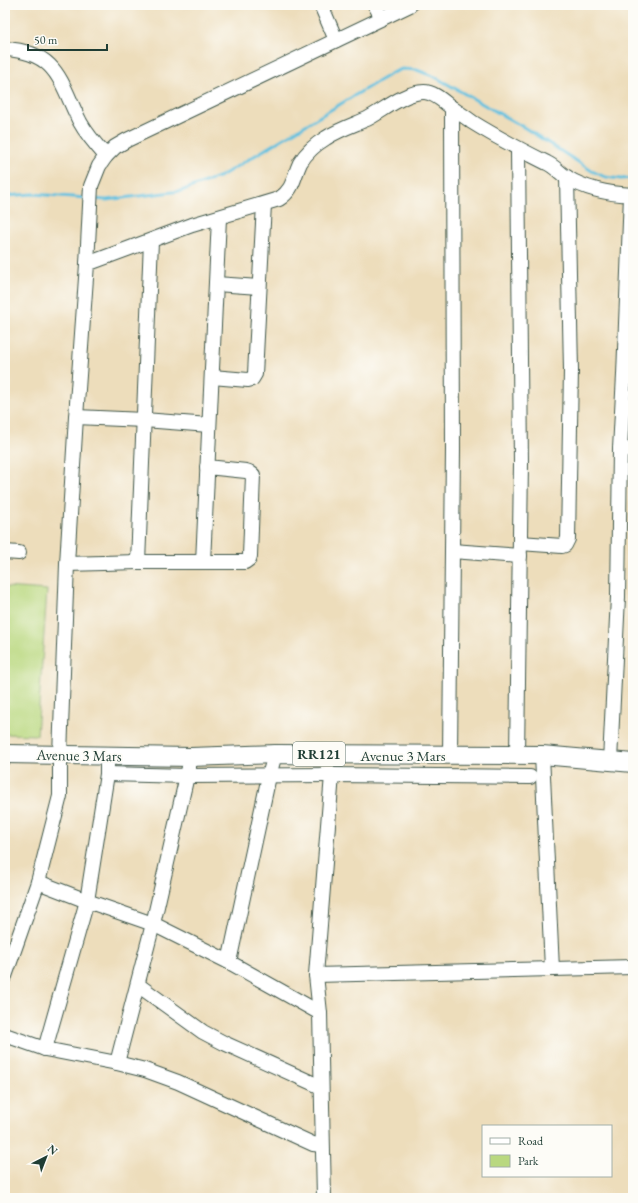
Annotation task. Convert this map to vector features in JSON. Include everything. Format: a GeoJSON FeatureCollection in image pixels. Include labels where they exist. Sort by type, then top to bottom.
{"type":"FeatureCollection","features":[{"type":"Feature","properties":{"kind":"main road","name":"Avenue 3 Mars"},"geometry":{"type":"LineString","coordinates":[[5,754],[191,757],[275,754],[542,755],[633,763]]}},
{"type":"Feature","properties":{"kind":"street"},"geometry":{"type":"LineString","coordinates":[[321,5],[336,40]]}},
{"type":"Feature","properties":{"kind":"street"},"geometry":{"type":"LineString","coordinates":[[375,5],[382,18]]}},
{"type":"Feature","properties":{"kind":"street"},"geometry":{"type":"LineString","coordinates":[[5,976],[38,882],[60,796],[60,755],[67,564],[76,416],[91,186],[99,166],[115,147],[126,140],[410,5]]}},
{"type":"Feature","properties":{"kind":"street"},"geometry":{"type":"LineString","coordinates":[[5,49],[33,54],[46,61],[57,73],[80,122],[89,137],[106,156]]}},
{"type":"Feature","properties":{"kind":"street"},"geometry":{"type":"LineString","coordinates":[[87,264],[192,226],[279,199],[286,195],[300,164],[305,156],[319,142],[416,92],[426,92],[435,96],[478,125],[518,149],[549,164],[567,177],[584,186],[632,195],[624,375],[626,449],[610,761]]}},
{"type":"Feature","properties":{"kind":"street"},"geometry":{"type":"LineString","coordinates":[[450,755],[452,551],[452,108]]}},
{"type":"Feature","properties":{"kind":"street"},"geometry":{"type":"LineString","coordinates":[[517,755],[521,455],[518,149]]}},
{"type":"Feature","properties":{"kind":"street"},"geometry":{"type":"LineString","coordinates":[[452,551],[562,546],[565,545],[568,539],[571,370],[567,177]]}},
{"type":"Feature","properties":{"kind":"street"},"geometry":{"type":"LineString","coordinates":[[212,377],[248,380],[254,376],[256,370],[264,204]]}},
{"type":"Feature","properties":{"kind":"street"},"geometry":{"type":"LineString","coordinates":[[203,562],[219,218]]}},
{"type":"Feature","properties":{"kind":"street"},"geometry":{"type":"LineString","coordinates":[[138,562],[151,241]]}},
{"type":"Feature","properties":{"kind":"street"},"geometry":{"type":"LineString","coordinates":[[216,284],[259,287]]}},
{"type":"Feature","properties":{"kind":"street"},"geometry":{"type":"LineString","coordinates":[[76,416],[209,425]]}},
{"type":"Feature","properties":{"kind":"street"},"geometry":{"type":"LineString","coordinates":[[67,564],[248,561],[250,556],[252,510],[253,480],[251,474],[246,471],[207,467]]}},
{"type":"Feature","properties":{"kind":"street"},"geometry":{"type":"LineString","coordinates":[[229,962],[275,754]]}},
{"type":"Feature","properties":{"kind":"street"},"geometry":{"type":"LineString","coordinates":[[45,1049],[87,901],[107,774],[108,755]]}},
{"type":"Feature","properties":{"kind":"street"},"geometry":{"type":"LineString","coordinates":[[542,755],[552,969]]}},
{"type":"Feature","properties":{"kind":"street"},"geometry":{"type":"LineString","coordinates":[[117,1063],[153,924],[188,776],[191,757]]}},
{"type":"Feature","properties":{"kind":"street"},"geometry":{"type":"LineString","coordinates":[[107,774],[188,776],[332,775],[530,777]]}},
{"type":"Feature","properties":{"kind":"street"},"geometry":{"type":"LineString","coordinates":[[324,1198],[320,1013],[316,975],[332,775]]}},
{"type":"Feature","properties":{"kind":"street"},"geometry":{"type":"LineString","coordinates":[[38,882],[153,924],[229,962],[320,1013]]}},
{"type":"Feature","properties":{"kind":"street"},"geometry":{"type":"LineString","coordinates":[[316,975],[633,967]]}},
{"type":"Feature","properties":{"kind":"street"},"geometry":{"type":"LineString","coordinates":[[138,985],[203,1032],[321,1087]]}},
{"type":"Feature","properties":{"kind":"street"},"geometry":{"type":"LineString","coordinates":[[5,1035],[45,1049],[145,1070],[178,1082],[313,1144],[322,1145]]}},
{"type":"Feature","properties":{"kind":"green space"},"geometry":{"type":"Polygon","coordinates":[[[5,587],[47,590],[37,735],[5,734],[5,587]]]}},
{"type":"Feature","properties":{"kind":"waterway"},"geometry":{"type":"LineString","coordinates":[[94,199],[106,200],[181,191],[221,176],[392,73],[402,69],[417,70],[435,77],[525,128],[592,171],[605,177],[621,179],[633,178]]}},
{"type":"Feature","properties":{"kind":"waterway"},"geometry":{"type":"LineString","coordinates":[[5,196],[33,194],[86,198]]}}]}
